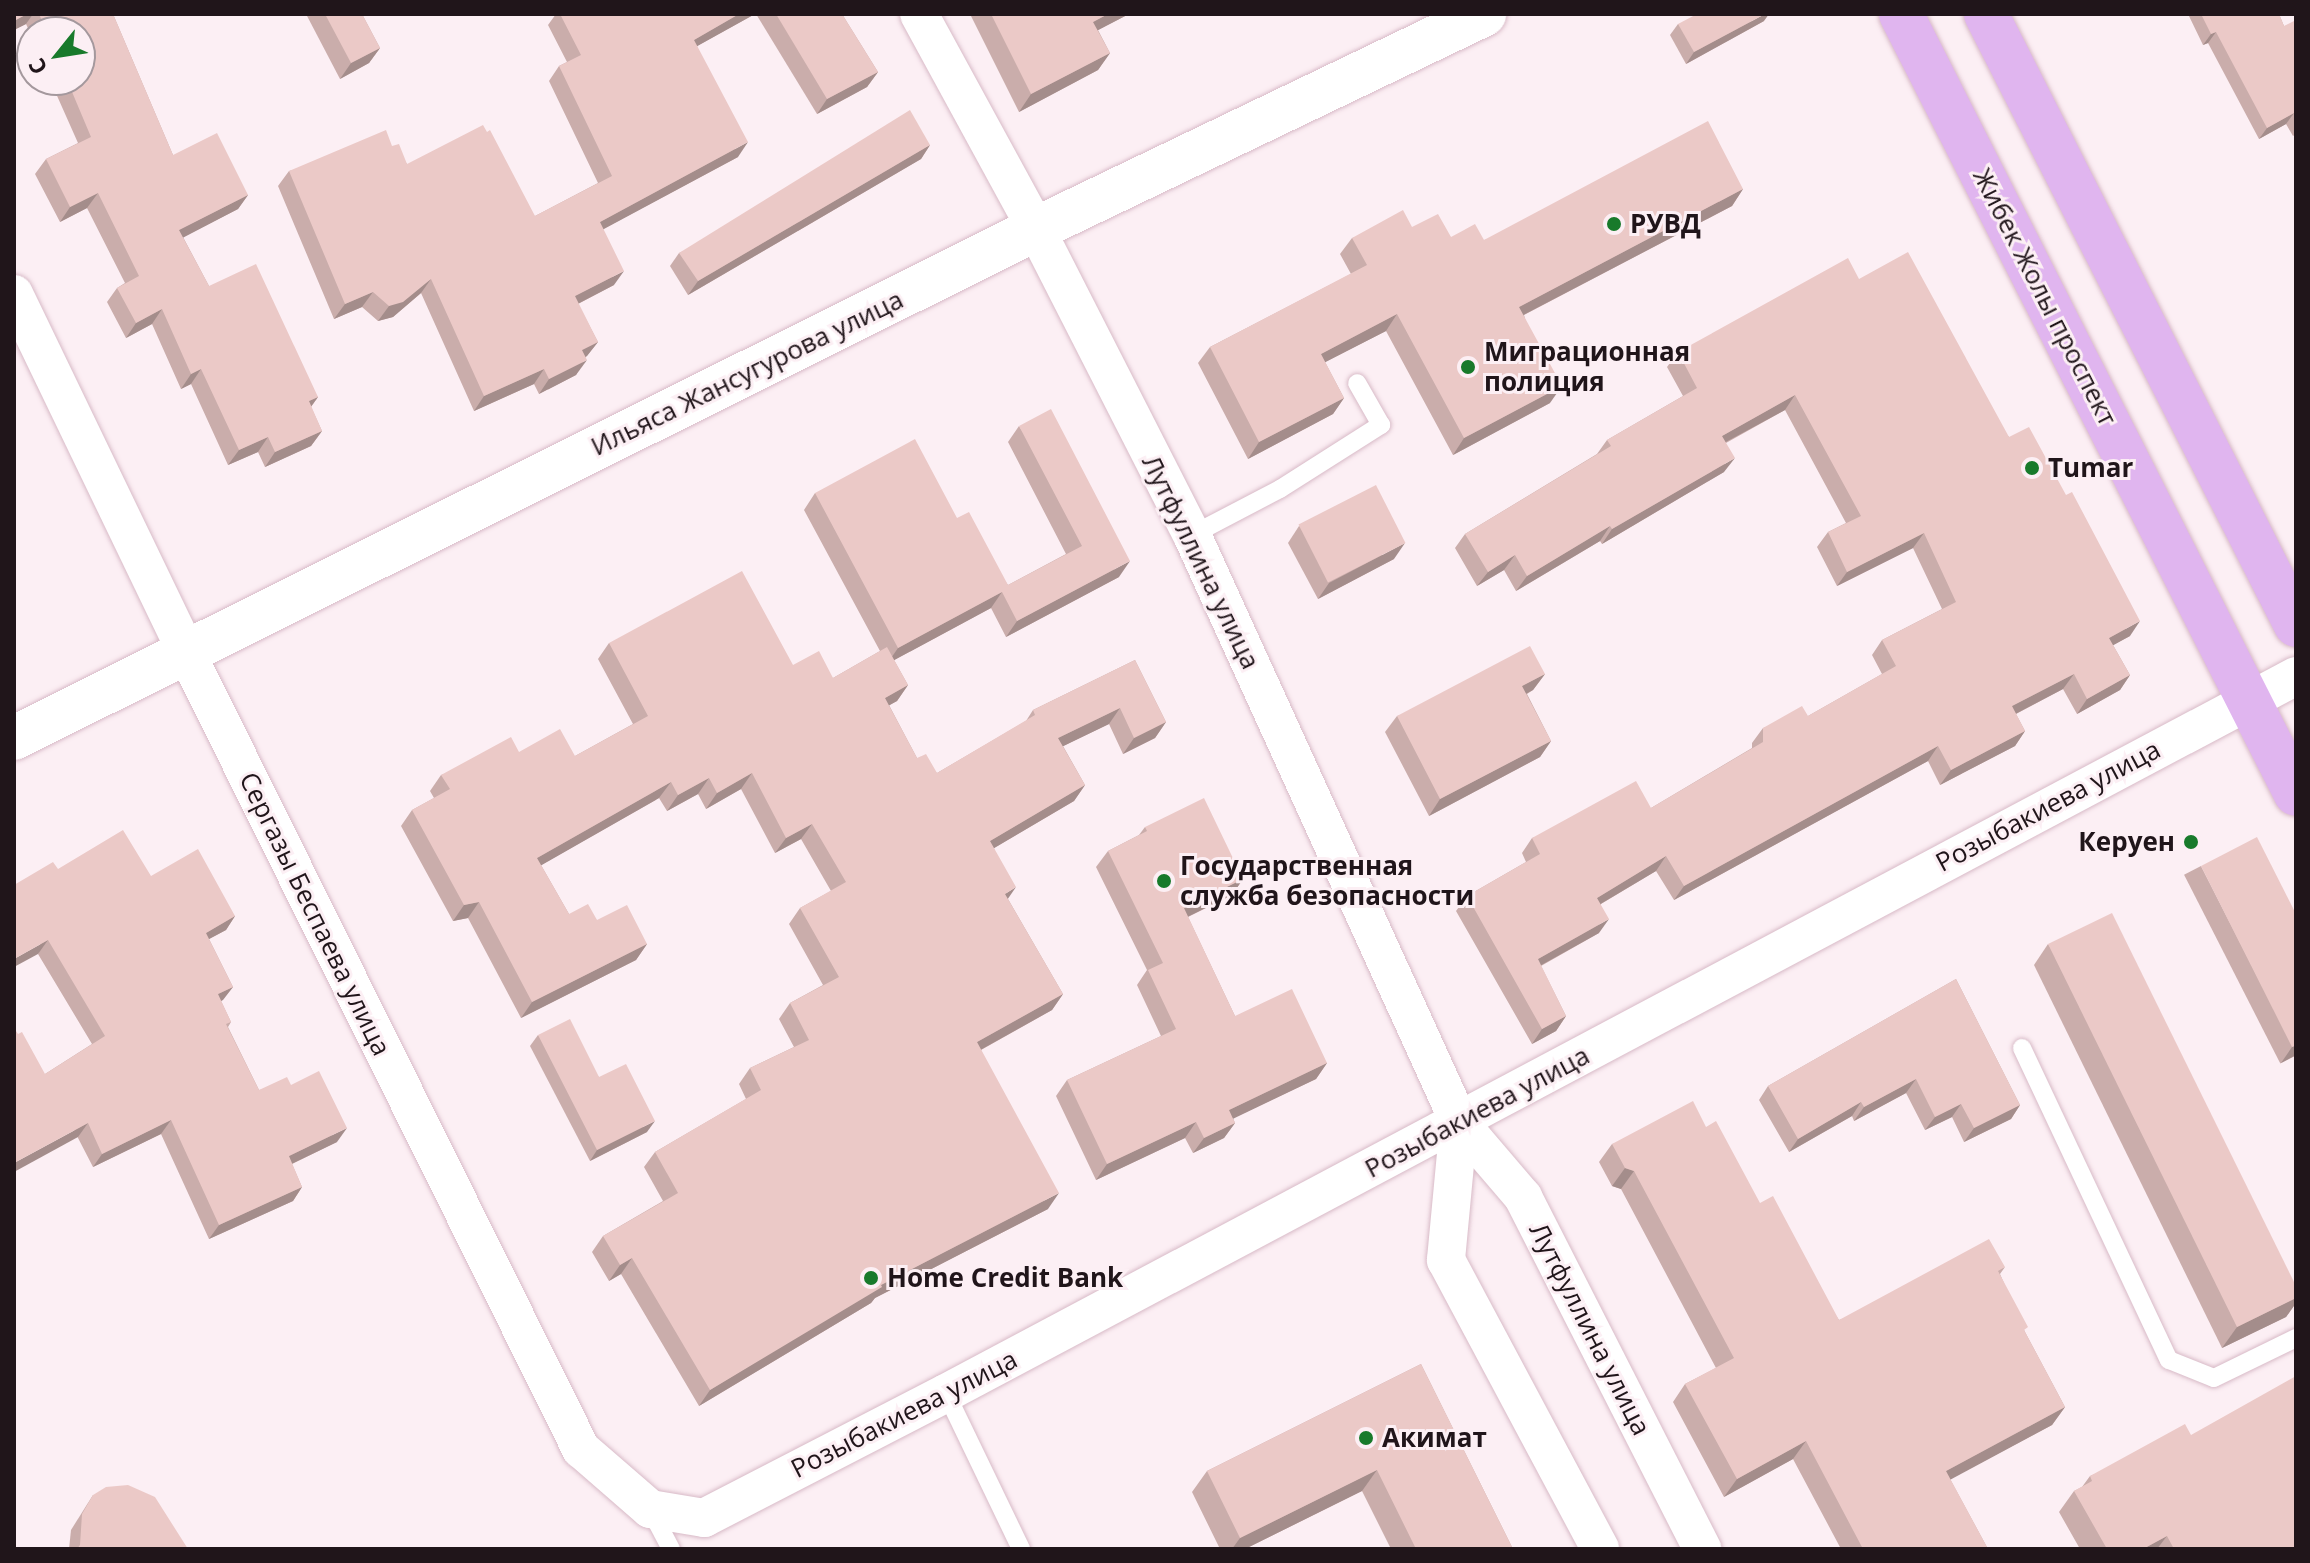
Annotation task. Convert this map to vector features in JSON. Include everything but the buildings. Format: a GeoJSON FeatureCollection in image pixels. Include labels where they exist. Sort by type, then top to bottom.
{"type":"FeatureCollection","features":[{"type":"Feature","properties":{"kind":"highway","name":"Жибек Жолы проспект"},"geometry":{"type":"LineString","coordinates":[[1901,14],[2296,794]]}},
{"type":"Feature","properties":{"kind":"highway"},"geometry":{"type":"LineString","coordinates":[[1986,14],[2296,625]]}},
{"type":"Feature","properties":{"kind":"main road","name":"Ильяса Жансугурова улица"},"geometry":{"type":"LineString","coordinates":[[14,738],[1036,229],[1484,14]]}},
{"type":"Feature","properties":{"kind":"street","name":"Лутфуллина улица"},"geometry":{"type":"LineString","coordinates":[[919,14],[1036,229],[1192,535],[1459,1122],[1523,1197],[1702,1549]]}},
{"type":"Feature","properties":{"kind":"street","name":"Сергазы Беспаева улица"},"geometry":{"type":"LineString","coordinates":[[14,294],[186,652],[581,1449],[650,1509]]}},
{"type":"Feature","properties":{"kind":"street","name":"Розыбакиева улица"},"geometry":{"type":"LineString","coordinates":[[650,1509],[704,1518],[1459,1122],[2296,676]]}},
{"type":"Feature","properties":{"kind":"street","name":"Лутфуллина улица"},"geometry":{"type":"LineString","coordinates":[[1459,1122],[1446,1260],[1600,1549]]}},
{"type":"Feature","properties":{"kind":"lane"},"geometry":{"type":"LineString","coordinates":[[1192,535],[1280,489],[1381,425],[1357,383]]}},
{"type":"Feature","properties":{"kind":"lane"},"geometry":{"type":"LineString","coordinates":[[2022,1048],[2169,1360],[2214,1378],[2296,1338]]}},
{"type":"Feature","properties":{"kind":"lane"},"geometry":{"type":"LineString","coordinates":[[946,1393],[1021,1549]]}},
{"type":"Feature","properties":{"kind":"lane"},"geometry":{"type":"LineString","coordinates":[[650,1509],[671,1549]]}},
{"type":"Feature","properties":{"kind":"place","name":"РУВД"},"geometry":{"type":"Point","coordinates":[1614,224]}},
{"type":"Feature","properties":{"kind":"place","name":"Миграционная полиция"},"geometry":{"type":"Point","coordinates":[1468,367]}},
{"type":"Feature","properties":{"kind":"place","name":"Tumar"},"geometry":{"type":"Point","coordinates":[2032,468]}},
{"type":"Feature","properties":{"kind":"place","name":"Керуен"},"geometry":{"type":"Point","coordinates":[2191,842]}},
{"type":"Feature","properties":{"kind":"place","name":"Государственная служба безопасности"},"geometry":{"type":"Point","coordinates":[1164,881]}},
{"type":"Feature","properties":{"kind":"place","name":"Home Credit Bank"},"geometry":{"type":"Point","coordinates":[871,1278]}},
{"type":"Feature","properties":{"kind":"place","name":"Акимат"},"geometry":{"type":"Point","coordinates":[1366,1438]}}]}
